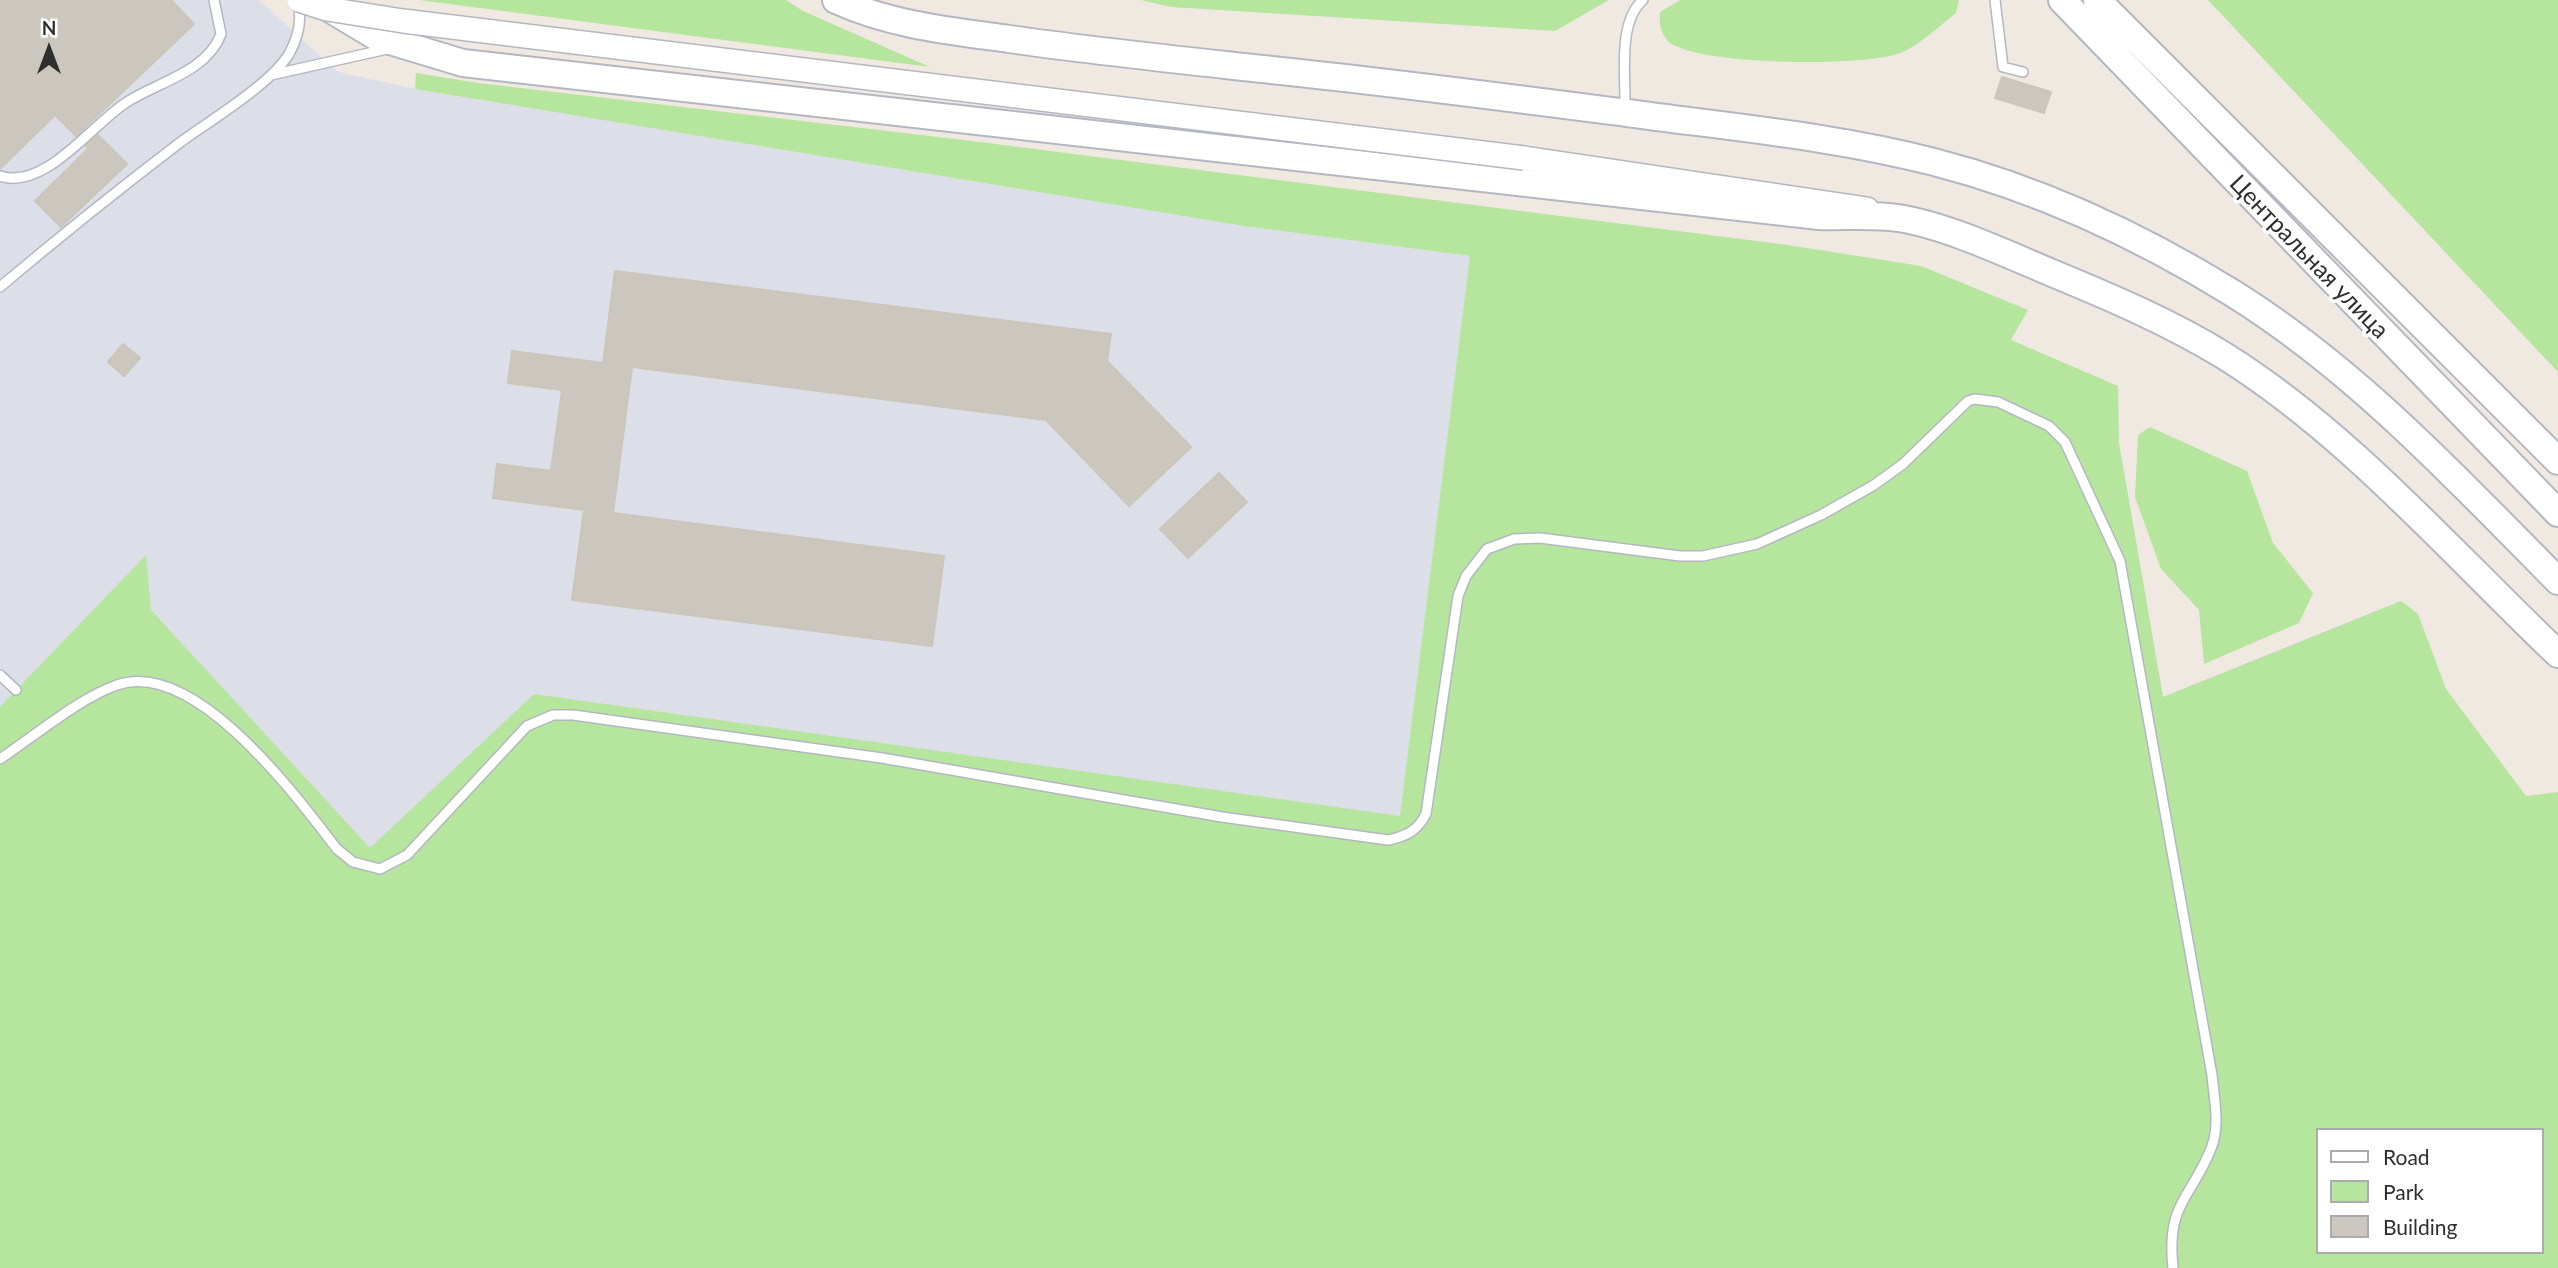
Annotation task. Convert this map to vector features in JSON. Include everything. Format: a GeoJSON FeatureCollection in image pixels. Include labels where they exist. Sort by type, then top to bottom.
{"type":"FeatureCollection","features":[{"type":"Feature","properties":{"kind":"main road"},"geometry":{"type":"LineString","coordinates":[[317,0],[377,37],[463,64],[1805,215],[1898,218],[1978,242],[2059,276],[2160,320],[2224,356],[2308,416],[2374,475],[2558,653]]}},
{"type":"Feature","properties":{"kind":"main road"},"geometry":{"type":"LineString","coordinates":[[836,0],[883,18],[969,34],[1085,50],[1433,87],[1802,136],[1935,162],[2037,196],[2146,245],[2238,296],[2343,372],[2558,581]]}},
{"type":"Feature","properties":{"kind":"main road","name":"Центральная улица"},"geometry":{"type":"LineString","coordinates":[[2062,0],[2558,513]]}},
{"type":"Feature","properties":{"kind":"main road","name":"Центральная улица"},"geometry":{"type":"LineString","coordinates":[[2097,0],[2558,461]]}},
{"type":"Feature","properties":{"kind":"street"},"geometry":{"type":"LineString","coordinates":[[298,0],[327,9],[403,21],[1524,158],[1854,205],[1898,218]]}},
{"type":"Feature","properties":{"kind":"lane"},"geometry":{"type":"LineString","coordinates":[[0,176],[23,178],[49,166],[125,103],[209,57],[221,34],[214,0]]}},
{"type":"Feature","properties":{"kind":"lane"},"geometry":{"type":"LineString","coordinates":[[0,287],[175,147],[270,76],[289,55],[296,37],[300,25],[298,0]]}},
{"type":"Feature","properties":{"kind":"lane"},"geometry":{"type":"LineString","coordinates":[[1625,113],[1626,26],[1632,9],[1643,0]]}},
{"type":"Feature","properties":{"kind":"lane"},"geometry":{"type":"LineString","coordinates":[[1995,0],[2003,67],[2024,72]]}},
{"type":"Feature","properties":{"kind":"lane"},"geometry":{"type":"LineString","coordinates":[[270,76],[349,56],[407,47]]}},
{"type":"Feature","properties":{"kind":"lane"},"geometry":{"type":"LineString","coordinates":[[0,759],[97,694],[117,685],[149,681],[165,685],[210,711],[254,750],[337,849],[353,862],[380,869],[407,855],[527,726],[553,715],[573,715],[882,758],[1222,817],[1388,840],[1411,833],[1420,826],[1426,814],[1458,596],[1466,576],[1487,549],[1514,539],[1540,537],[1680,556],[1703,556],[1744,548],[1821,515],[1874,485],[1903,464],[1968,401],[1984,398],[2039,421],[2059,435],[2120,561],[2211,1075],[2215,1115],[2211,1146],[2175,1214],[2172,1268]]}},
{"type":"Feature","properties":{"kind":"lane"},"geometry":{"type":"LineString","coordinates":[[0,675],[16,690]]}},
{"type":"Feature","properties":{"kind":"shaded area"},"geometry":{"type":"Polygon","coordinates":[[[0,0],[259,0],[338,72],[415,89],[1244,226],[1717,289],[2118,386],[2119,443],[2163,697],[2401,601],[2418,614],[2446,689],[0,1268],[0,0]]]}},
{"type":"Feature","properties":{"kind":"green space"},"geometry":{"type":"Polygon","coordinates":[[[419,0],[786,0],[803,11],[930,67],[419,0]]]}},
{"type":"Feature","properties":{"kind":"green space"},"geometry":{"type":"Polygon","coordinates":[[[1141,0],[1609,0],[1555,31],[1171,7],[1141,0]]]}},
{"type":"Feature","properties":{"kind":"green space"},"geometry":{"type":"Polygon","coordinates":[[[1680,0],[1959,0],[1956,13],[1922,41],[1900,53],[1853,61],[1781,62],[1710,55],[1684,49],[1668,41],[1660,24],[1660,12],[1680,0]]]}},
{"type":"Feature","properties":{"kind":"green space"},"geometry":{"type":"Polygon","coordinates":[[[2208,0],[2558,0],[2558,372],[2208,0]]]}},
{"type":"Feature","properties":{"kind":"green space"},"geometry":{"type":"Polygon","coordinates":[[[416,73],[478,83],[964,140],[1788,245],[1921,266],[2028,310],[2011,340],[2118,386],[2119,443],[2163,697],[2401,601],[2418,614],[2446,689],[2526,796],[2558,792],[2558,1268],[0,1268],[0,707],[146,555],[151,610],[370,848],[534,694],[1400,816],[1470,256],[1244,226],[415,89],[416,73]]]}},
{"type":"Feature","properties":{"kind":"green space"},"geometry":{"type":"Polygon","coordinates":[[[2150,427],[2247,471],[2273,543],[2313,593],[2299,623],[2204,664],[2199,610],[2161,569],[2135,497],[2138,435],[2150,427]]]}},
{"type":"Feature","properties":{"kind":"building"},"geometry":{"type":"Polygon","coordinates":[[[0,0],[171,0],[194,24],[76,136],[55,115],[0,169],[0,0]]]}},
{"type":"Feature","properties":{"kind":"building"},"geometry":{"type":"Polygon","coordinates":[[[2002,77],[2051,92],[2044,113],[1995,98],[2002,77]]]}},
{"type":"Feature","properties":{"kind":"building"},"geometry":{"type":"Polygon","coordinates":[[[98,135],[127,164],[61,227],[35,201],[88,149],[86,146],[98,135]]]}},
{"type":"Feature","properties":{"kind":"building"},"geometry":{"type":"Polygon","coordinates":[[[615,271],[1111,334],[1107,361],[1191,447],[1129,506],[1046,420],[632,367],[613,513],[944,556],[932,646],[572,600],[584,510],[493,498],[497,464],[551,471],[562,390],[508,383],[512,351],[603,363],[615,271]]]}},
{"type":"Feature","properties":{"kind":"building"},"geometry":{"type":"Polygon","coordinates":[[[123,344],[140,358],[124,376],[108,362],[123,344]]]}},
{"type":"Feature","properties":{"kind":"building"},"geometry":{"type":"Polygon","coordinates":[[[1219,473],[1247,502],[1188,558],[1160,529],[1219,473]]]}}]}
